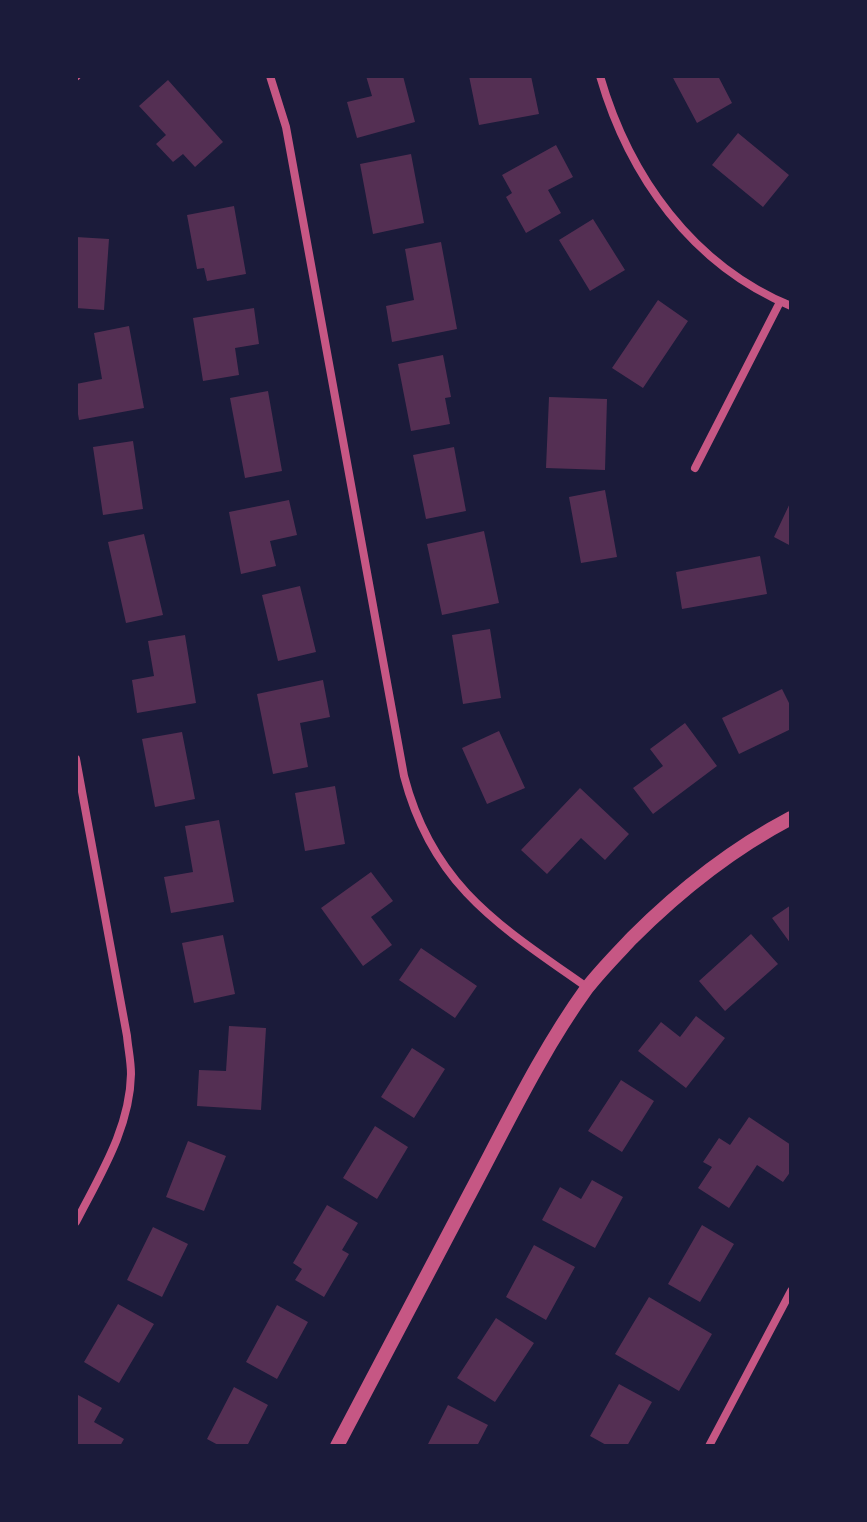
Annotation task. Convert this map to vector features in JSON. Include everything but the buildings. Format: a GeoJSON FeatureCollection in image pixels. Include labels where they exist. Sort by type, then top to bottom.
{"type":"FeatureCollection","features":[{"type":"Feature","properties":{"kind":"street"},"geometry":{"type":"LineString","coordinates":[[270,76],[286,127],[411,803],[432,848],[456,882],[506,930],[588,988]]}},
{"type":"Feature","properties":{"kind":"street"},"geometry":{"type":"LineString","coordinates":[[600,76],[617,126],[636,167],[667,211],[688,235],[722,265],[761,292],[791,306]]}},
{"type":"Feature","properties":{"kind":"street"},"geometry":{"type":"LineString","coordinates":[[695,468],[780,302]]}},
{"type":"Feature","properties":{"kind":"street"},"geometry":{"type":"LineString","coordinates":[[76,759],[127,1036],[131,1074],[124,1122],[76,1222]]}},
{"type":"Feature","properties":{"kind":"street"},"geometry":{"type":"LineString","coordinates":[[337,1446],[527,1085],[588,988],[604,967],[670,902],[712,868],[791,818]]}},
{"type":"Feature","properties":{"kind":"street"},"geometry":{"type":"LineString","coordinates":[[709,1446],[791,1291]]}}]}
